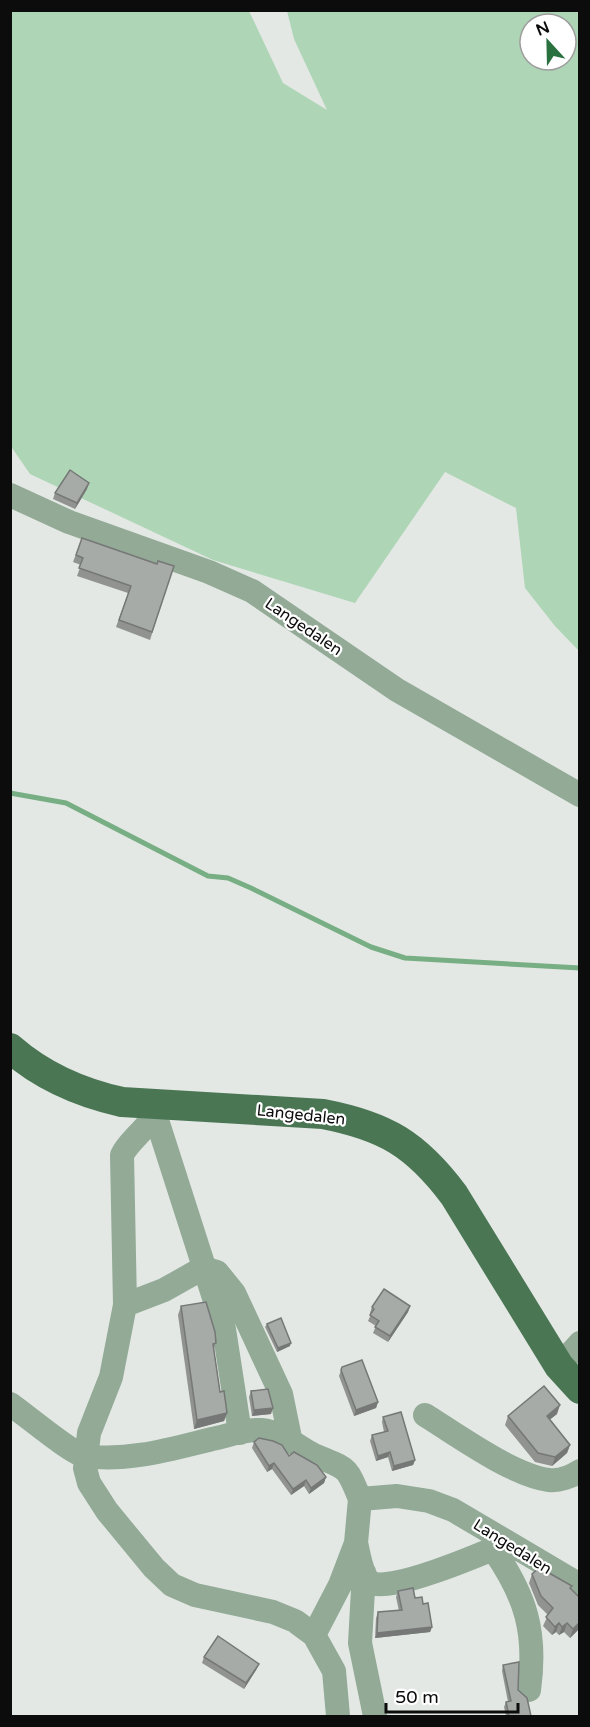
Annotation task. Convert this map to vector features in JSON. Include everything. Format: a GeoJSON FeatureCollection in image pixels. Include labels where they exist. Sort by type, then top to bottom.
{"type":"FeatureCollection","features":[{"type":"Feature","properties":{"kind":"main road","name":"Langedalen"},"geometry":{"type":"LineString","coordinates":[[10,1048],[42,1072],[94,1096],[156,1110],[286,1110],[323,1113],[356,1120],[400,1139],[438,1174],[454,1195],[560,1366],[579,1389]]}},
{"type":"Feature","properties":{"kind":"street","name":"Langedalen"},"geometry":{"type":"LineString","coordinates":[[10,495],[69,522],[209,572],[252,591],[397,690],[579,795]]}},
{"type":"Feature","properties":{"kind":"street"},"geometry":{"type":"LineString","coordinates":[[156,1110],[229,1352],[240,1433]]}},
{"type":"Feature","properties":{"kind":"street"},"geometry":{"type":"LineString","coordinates":[[156,1110],[127,1144],[122,1155],[125,1305],[118,1350],[89,1432],[85,1456],[89,1483],[102,1504],[154,1568],[172,1585],[195,1595],[273,1612],[295,1621],[314,1635],[334,1671],[338,1716]]}},
{"type":"Feature","properties":{"kind":"street"},"geometry":{"type":"LineString","coordinates":[[125,1305],[164,1290],[203,1268],[217,1272],[234,1293],[278,1386],[290,1438]]}},
{"type":"Feature","properties":{"kind":"street"},"geometry":{"type":"LineString","coordinates":[[560,1366],[579,1343]]}},
{"type":"Feature","properties":{"kind":"street"},"geometry":{"type":"LineString","coordinates":[[10,1404],[52,1434],[72,1452],[85,1456],[127,1456],[157,1452],[261,1430],[290,1438],[313,1454],[337,1463],[349,1471],[360,1499],[356,1542],[340,1585],[314,1635]]}},
{"type":"Feature","properties":{"kind":"street"},"geometry":{"type":"LineString","coordinates":[[425,1415],[524,1473],[550,1480],[563,1478],[579,1471]]}},
{"type":"Feature","properties":{"kind":"street","name":"Langedalen"},"geometry":{"type":"LineString","coordinates":[[360,1499],[398,1496],[429,1500],[478,1523],[500,1546],[579,1585]]}},
{"type":"Feature","properties":{"kind":"street"},"geometry":{"type":"LineString","coordinates":[[356,1542],[364,1572],[360,1643],[375,1716]]}},
{"type":"Feature","properties":{"kind":"street"},"geometry":{"type":"LineString","coordinates":[[364,1572],[370,1581],[381,1586],[388,1585],[419,1577],[500,1546],[531,1632],[534,1650],[529,1690]]}},
{"type":"Feature","properties":{"kind":"green space"},"geometry":{"type":"Polygon","coordinates":[[[10,11],[249,11],[283,83],[327,110],[294,39],[287,11],[579,11],[579,651],[555,626],[525,588],[516,508],[445,472],[355,603],[213,560],[30,474],[10,445],[10,11]]]}},
{"type":"Feature","properties":{"kind":"building"},"geometry":{"type":"Polygon","coordinates":[[[70,470],[89,483],[77,503],[55,493],[70,470]]]}},
{"type":"Feature","properties":{"kind":"building"},"geometry":{"type":"Polygon","coordinates":[[[82,538],[157,564],[158,561],[174,566],[152,632],[119,620],[131,586],[79,568],[83,558],[76,555],[82,538]]]}},
{"type":"Feature","properties":{"kind":"building"},"geometry":{"type":"Polygon","coordinates":[[[384,1289],[410,1306],[390,1336],[375,1327],[379,1321],[370,1315],[374,1309],[372,1307],[384,1289]]]}},
{"type":"Feature","properties":{"kind":"building"},"geometry":{"type":"Polygon","coordinates":[[[206,1302],[215,1332],[216,1343],[213,1344],[220,1392],[224,1391],[227,1413],[197,1420],[181,1306],[206,1302]]]}},
{"type":"Feature","properties":{"kind":"building"},"geometry":{"type":"Polygon","coordinates":[[[281,1318],[291,1343],[278,1348],[267,1324],[281,1318]]]}},
{"type":"Feature","properties":{"kind":"building"},"geometry":{"type":"Polygon","coordinates":[[[362,1360],[378,1402],[356,1410],[341,1370],[342,1367],[362,1360]]]}},
{"type":"Feature","properties":{"kind":"building"},"geometry":{"type":"Polygon","coordinates":[[[544,1386],[560,1405],[547,1416],[570,1445],[555,1457],[538,1453],[508,1416],[544,1386]]]}},
{"type":"Feature","properties":{"kind":"building"},"geometry":{"type":"Polygon","coordinates":[[[268,1389],[273,1408],[254,1410],[251,1391],[268,1389]]]}},
{"type":"Feature","properties":{"kind":"building"},"geometry":{"type":"Polygon","coordinates":[[[401,1412],[415,1460],[394,1466],[390,1452],[378,1456],[372,1435],[388,1431],[383,1417],[401,1412]]]}},
{"type":"Feature","properties":{"kind":"building"},"geometry":{"type":"Polygon","coordinates":[[[259,1438],[282,1445],[289,1456],[294,1452],[317,1465],[326,1477],[311,1488],[306,1480],[293,1489],[274,1463],[269,1466],[254,1442],[259,1438]]]}},
{"type":"Feature","properties":{"kind":"building"},"geometry":{"type":"Polygon","coordinates":[[[539,1568],[546,1575],[549,1573],[572,1586],[570,1588],[579,1597],[579,1623],[573,1629],[567,1623],[562,1627],[559,1623],[555,1627],[546,1617],[553,1608],[541,1596],[532,1574],[539,1568]]]}},
{"type":"Feature","properties":{"kind":"building"},"geometry":{"type":"Polygon","coordinates":[[[413,1588],[415,1598],[422,1597],[423,1604],[428,1603],[432,1627],[377,1633],[378,1612],[402,1610],[398,1591],[413,1588]]]}},
{"type":"Feature","properties":{"kind":"building"},"geometry":{"type":"Polygon","coordinates":[[[218,1636],[259,1664],[246,1683],[204,1657],[218,1636]]]}},
{"type":"Feature","properties":{"kind":"building"},"geometry":{"type":"Polygon","coordinates":[[[519,1662],[518,1690],[527,1698],[531,1716],[509,1716],[506,1702],[511,1701],[503,1665],[519,1662]]]}},
{"type":"Feature","properties":{"kind":"waterway"},"geometry":{"type":"LineString","coordinates":[[10,793],[66,803],[208,876],[228,878],[371,947],[405,958],[580,968]]}}]}
